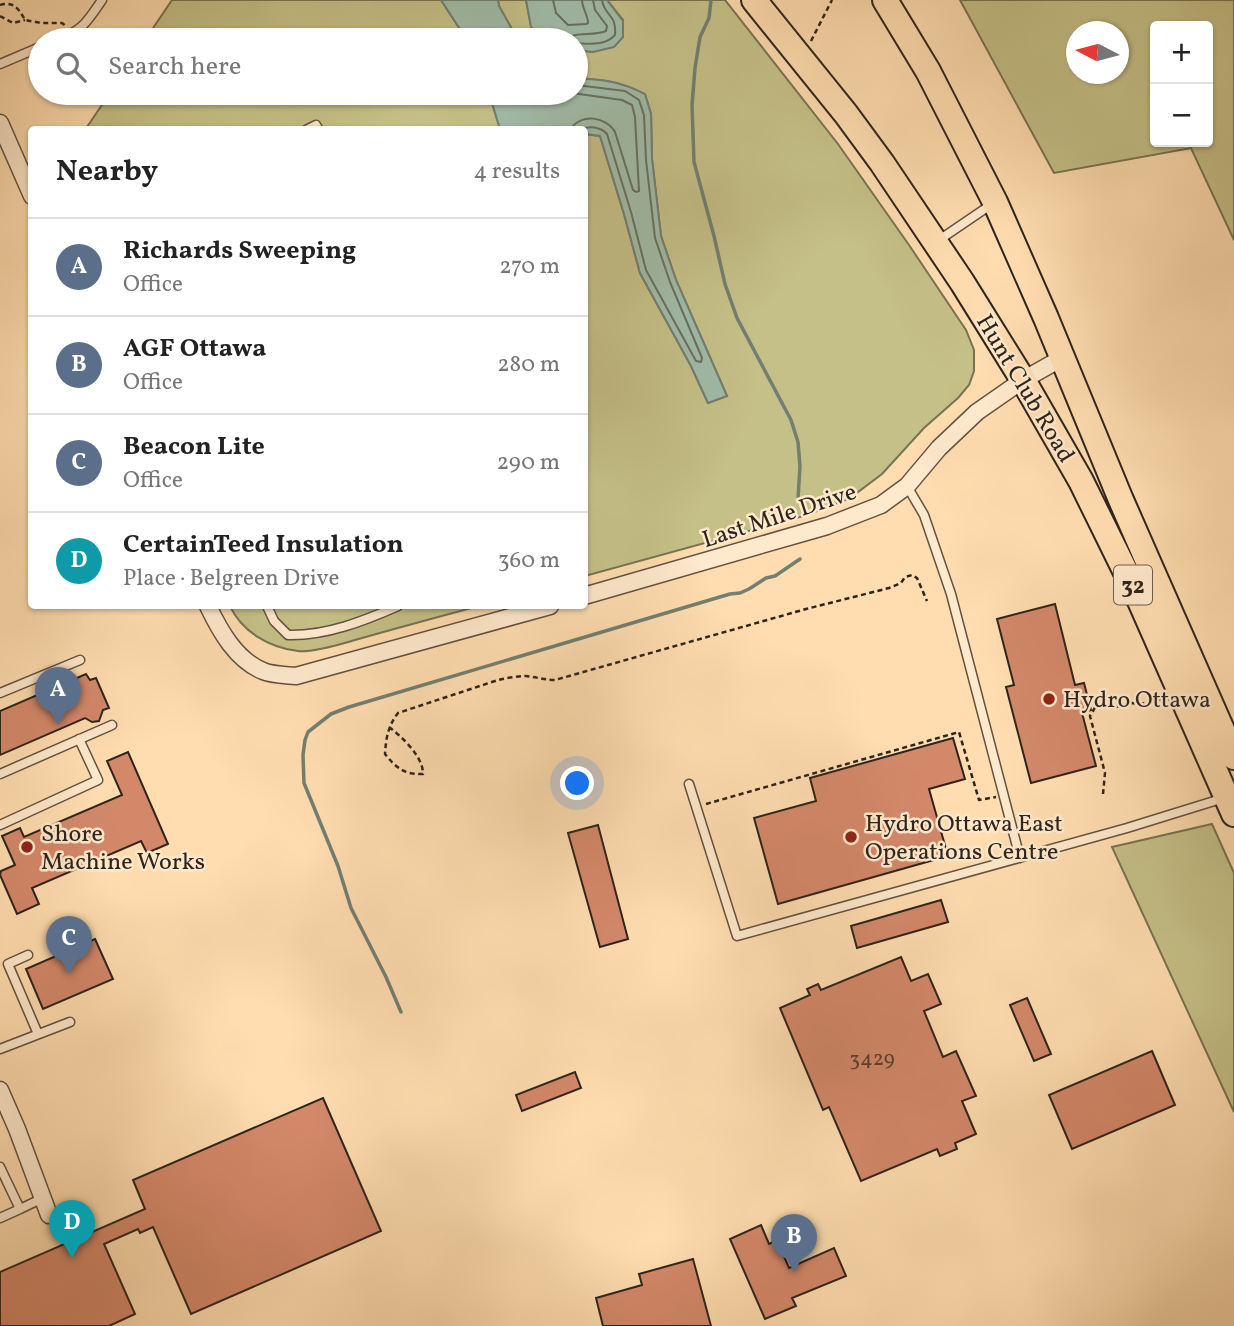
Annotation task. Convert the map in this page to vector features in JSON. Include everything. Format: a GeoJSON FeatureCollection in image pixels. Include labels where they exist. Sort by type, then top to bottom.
{"type":"FeatureCollection","features":[{"type":"Feature","properties":{"kind":"main road","name":"Hunt Club Road"},"geometry":{"type":"LineString","coordinates":[[754,0],[846,114],[936,242],[1023,380],[1069,460],[1112,544],[1232,802]]}},
{"type":"Feature","properties":{"kind":"main road","name":"Hunt Club Road"},"geometry":{"type":"LineString","coordinates":[[885,0],[928,71],[995,202],[1121,500],[1234,757]]}},
{"type":"Feature","properties":{"kind":"main road"},"geometry":{"type":"LineString","coordinates":[[1023,380],[1034,380],[1052,396],[1168,618],[1179,632]]}},
{"type":"Feature","properties":{"kind":"street"},"geometry":{"type":"LineString","coordinates":[[0,123],[28,187]]}},
{"type":"Feature","properties":{"kind":"street","name":"Last Mile Drive"},"geometry":{"type":"LineString","coordinates":[[588,595],[827,526],[881,505],[907,486],[957,430],[977,412],[1023,380],[1062,358]]}},
{"type":"Feature","properties":{"kind":"street"},"geometry":{"type":"LineString","coordinates":[[209,609],[216,623],[240,656],[265,672],[296,676],[508,611]]}},
{"type":"Feature","properties":{"kind":"street"},"geometry":{"type":"LineString","coordinates":[[0,1090],[49,1215]]}},
{"type":"Feature","properties":{"kind":"lane"},"geometry":{"type":"LineString","coordinates":[[80,28],[87,23],[102,0]]}},
{"type":"Feature","properties":{"kind":"lane"},"geometry":{"type":"LineString","coordinates":[[0,64],[28,52]]}},
{"type":"Feature","properties":{"kind":"lane"},"geometry":{"type":"LineString","coordinates":[[936,242],[995,202]]}},
{"type":"Feature","properties":{"kind":"lane"},"geometry":{"type":"LineString","coordinates":[[907,486],[925,515],[944,574],[1020,858]]}},
{"type":"Feature","properties":{"kind":"lane"},"geometry":{"type":"LineString","coordinates":[[268,609],[274,621],[288,635],[306,635],[365,620],[391,609]]}},
{"type":"Feature","properties":{"kind":"lane"},"geometry":{"type":"LineString","coordinates":[[0,693],[80,660]]}},
{"type":"Feature","properties":{"kind":"lane"},"geometry":{"type":"LineString","coordinates":[[0,774],[112,724]]}},
{"type":"Feature","properties":{"kind":"lane"},"geometry":{"type":"LineString","coordinates":[[0,825],[98,780],[79,739]]}},
{"type":"Feature","properties":{"kind":"lane"},"geometry":{"type":"LineString","coordinates":[[689,784],[737,936],[1127,828],[1232,802]]}},
{"type":"Feature","properties":{"kind":"lane"},"geometry":{"type":"LineString","coordinates":[[27,955],[8,964],[38,1034]]}},
{"type":"Feature","properties":{"kind":"lane"},"geometry":{"type":"LineString","coordinates":[[0,1049],[70,1022]]}},
{"type":"Feature","properties":{"kind":"lane"},"geometry":{"type":"LineString","coordinates":[[0,1168],[20,1209]]}},
{"type":"Feature","properties":{"kind":"lane"},"geometry":{"type":"LineString","coordinates":[[0,1218],[43,1198]]}},
{"type":"Feature","properties":{"kind":"path"},"geometry":{"type":"LineString","coordinates":[[802,60],[832,0]]}},
{"type":"Feature","properties":{"kind":"path"},"geometry":{"type":"LineString","coordinates":[[0,5],[19,8],[25,20]]}},
{"type":"Feature","properties":{"kind":"path"},"geometry":{"type":"LineString","coordinates":[[0,16],[13,23],[25,20],[62,23],[69,28]]}},
{"type":"Feature","properties":{"kind":"path"},"geometry":{"type":"LineString","coordinates":[[389,727],[404,739],[423,766],[423,774],[408,774],[396,768],[385,754],[386,736],[389,727],[398,713],[498,680],[527,676],[555,680],[889,588],[912,575],[918,578],[927,601]]}},
{"type":"Feature","properties":{"kind":"path"},"geometry":{"type":"LineString","coordinates":[[1103,794],[1105,774],[1090,716],[1096,706],[1142,704],[1165,698]]}},
{"type":"Feature","properties":{"kind":"path"},"geometry":{"type":"LineString","coordinates":[[696,807],[960,732],[979,800],[1004,795]]}},
{"type":"Feature","properties":{"kind":"shaded area"},"geometry":{"type":"Polygon","coordinates":[[[172,0],[441,0],[459,28],[153,28],[172,0]]]}},
{"type":"Feature","properties":{"kind":"shaded area"},"geometry":{"type":"Polygon","coordinates":[[[498,0],[526,0],[533,28],[511,28],[498,0]]]}},
{"type":"Feature","properties":{"kind":"shaded area"},"geometry":{"type":"Polygon","coordinates":[[[607,0],[725,0],[838,144],[909,245],[966,330],[974,350],[974,371],[969,385],[958,398],[924,428],[882,474],[850,498],[807,515],[588,575],[588,134],[600,136],[640,273],[708,403],[727,396],[676,280],[661,236],[652,159],[651,114],[645,95],[612,82],[588,79],[588,51],[593,52],[623,20],[607,0]]]}},
{"type":"Feature","properties":{"kind":"shaded area"},"geometry":{"type":"Polygon","coordinates":[[[960,0],[1234,0],[1234,240],[1191,148],[1054,173],[960,0]]]}},
{"type":"Feature","properties":{"kind":"shaded area"},"geometry":{"type":"Polygon","coordinates":[[[102,105],[493,105],[499,126],[88,126],[102,105]]]}},
{"type":"Feature","properties":{"kind":"shaded area"},"geometry":{"type":"Polygon","coordinates":[[[232,609],[468,609],[335,646],[304,651],[267,642],[249,631],[232,609]]]}},
{"type":"Feature","properties":{"kind":"shaded area"},"geometry":{"type":"Polygon","coordinates":[[[1212,824],[1234,873],[1234,1112],[1112,847],[1212,824]]]}},
{"type":"Feature","properties":{"kind":"water"},"geometry":{"type":"Polygon","coordinates":[[[441,0],[498,0],[511,28],[459,28],[441,0]]]}},
{"type":"Feature","properties":{"kind":"water"},"geometry":{"type":"Polygon","coordinates":[[[526,0],[607,0],[623,21],[623,37],[614,47],[593,52],[588,51],[588,28],[531,27],[526,0]]]}},
{"type":"Feature","properties":{"kind":"water"},"geometry":{"type":"Polygon","coordinates":[[[588,79],[628,86],[645,94],[651,114],[652,159],[661,236],[676,280],[727,396],[708,403],[640,273],[600,136],[588,134],[588,126],[499,126],[493,105],[588,105],[588,79]]]}},
{"type":"Feature","properties":{"kind":"building","name":"Hydro Ottawa"},"geometry":{"type":"Polygon","coordinates":[[[1055,604],[1075,685],[1084,683],[1091,710],[1082,713],[1096,766],[1031,783],[1006,687],[1014,685],[997,619],[1055,604]]]}},
{"type":"Feature","properties":{"kind":"building"},"geometry":{"type":"Polygon","coordinates":[[[86,674],[90,680],[96,678],[109,708],[103,710],[99,721],[92,722],[85,718],[0,755],[0,711],[86,674]]]}},
{"type":"Feature","properties":{"kind":"building","name":"Hydro Ottawa East Operations Centre"},"geometry":{"type":"Polygon","coordinates":[[[953,738],[965,779],[929,789],[948,856],[778,904],[754,818],[816,801],[810,778],[953,738]]]}},
{"type":"Feature","properties":{"kind":"building"},"geometry":{"type":"Polygon","coordinates":[[[128,752],[168,844],[147,853],[141,841],[32,888],[39,904],[17,914],[0,875],[1,871],[15,865],[2,836],[20,828],[24,837],[122,795],[107,761],[128,752]]]}},
{"type":"Feature","properties":{"kind":"building"},"geometry":{"type":"Polygon","coordinates":[[[598,825],[628,939],[600,947],[568,833],[598,825]]]}},
{"type":"Feature","properties":{"kind":"building"},"geometry":{"type":"Polygon","coordinates":[[[941,900],[948,922],[857,948],[851,926],[941,900]]]}},
{"type":"Feature","properties":{"kind":"building"},"geometry":{"type":"Polygon","coordinates":[[[95,939],[113,979],[43,1009],[26,969],[95,939]]]}},
{"type":"Feature","properties":{"kind":"building"},"geometry":{"type":"Polygon","coordinates":[[[901,957],[911,981],[928,974],[941,1004],[924,1011],[943,1057],[956,1051],[976,1096],[962,1101],[976,1134],[955,1143],[957,1149],[940,1156],[937,1149],[861,1181],[829,1107],[823,1110],[780,1008],[810,995],[807,989],[818,984],[821,990],[901,957]]]}},
{"type":"Feature","properties":{"kind":"building"},"geometry":{"type":"Polygon","coordinates":[[[1027,998],[1051,1054],[1034,1061],[1010,1005],[1027,998]]]}},
{"type":"Feature","properties":{"kind":"building"},"geometry":{"type":"Polygon","coordinates":[[[1152,1051],[1175,1105],[1072,1149],[1049,1095],[1152,1051]]]}},
{"type":"Feature","properties":{"kind":"building"},"geometry":{"type":"Polygon","coordinates":[[[575,1072],[581,1088],[522,1111],[516,1095],[575,1072]]]}},
{"type":"Feature","properties":{"kind":"building"},"geometry":{"type":"Polygon","coordinates":[[[323,1098],[381,1231],[191,1314],[153,1227],[140,1233],[138,1229],[104,1244],[135,1314],[109,1326],[0,1326],[0,1272],[145,1209],[133,1180],[323,1098]]]}},
{"type":"Feature","properties":{"kind":"building"},"geometry":{"type":"Polygon","coordinates":[[[761,1225],[769,1244],[777,1240],[789,1268],[834,1248],[846,1276],[792,1298],[796,1306],[765,1319],[730,1239],[761,1225]]]}},
{"type":"Feature","properties":{"kind":"building"},"geometry":{"type":"Polygon","coordinates":[[[693,1259],[711,1326],[603,1326],[596,1298],[642,1285],[639,1274],[693,1259]]]}},
{"type":"Feature","properties":{"kind":"waterway"},"geometry":{"type":"LineString","coordinates":[[711,0],[709,18],[700,37],[695,68],[692,105],[694,162],[725,284],[737,318],[791,420],[798,442],[798,499]]}},
{"type":"Feature","properties":{"kind":"waterway"},"geometry":{"type":"LineString","coordinates":[[401,1012],[351,908],[338,866],[304,783],[303,755],[308,732],[331,714],[349,707],[740,593],[766,578],[775,576],[800,559]]}},
{"type":"Feature","properties":{"kind":"place","name":"Hydro Ottawa"},"geometry":{"type":"Point","coordinates":[1049,699]}},
{"type":"Feature","properties":{"kind":"place","name":"Richards Sweeping"},"geometry":{"type":"Point","coordinates":[58,725]}},
{"type":"Feature","properties":{"kind":"place","name":"Hydro Ottawa East Operations Centre"},"geometry":{"type":"Point","coordinates":[851,837]}},
{"type":"Feature","properties":{"kind":"place","name":"Shore Machine Works"},"geometry":{"type":"Point","coordinates":[27,847]}},
{"type":"Feature","properties":{"kind":"place","name":"Beacon Lite"},"geometry":{"type":"Point","coordinates":[69,974]}},
{"type":"Feature","properties":{"kind":"place","name":"CertainTeed Insulation"},"geometry":{"type":"Point","coordinates":[72,1258]}},
{"type":"Feature","properties":{"kind":"place","name":"AGF Ottawa"},"geometry":{"type":"Point","coordinates":[794,1272]}}]}
